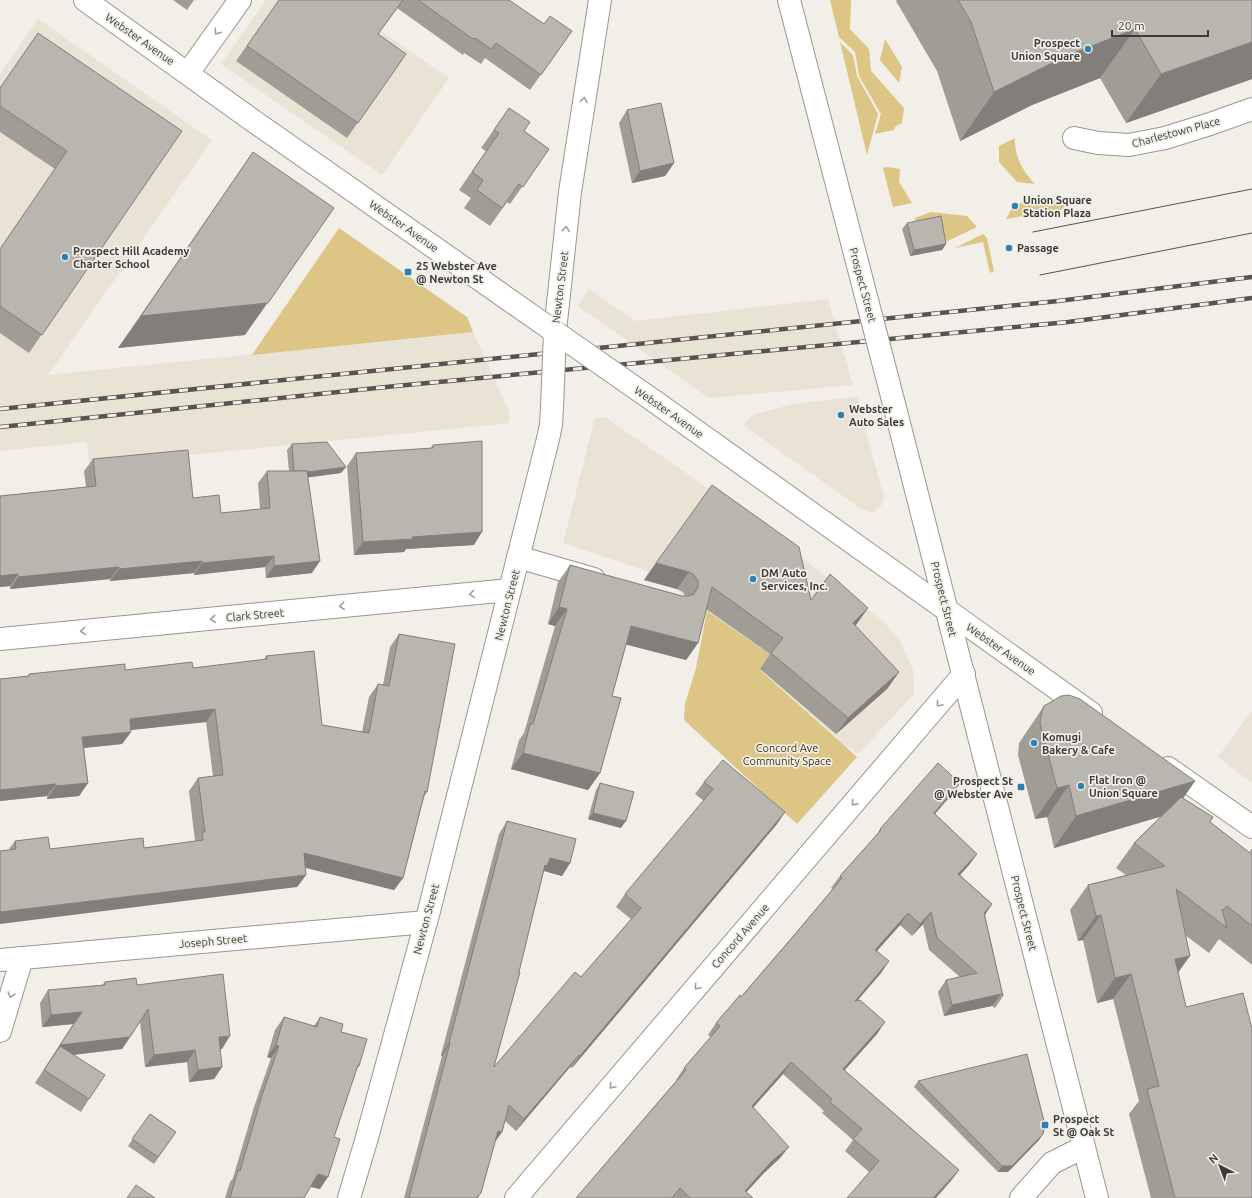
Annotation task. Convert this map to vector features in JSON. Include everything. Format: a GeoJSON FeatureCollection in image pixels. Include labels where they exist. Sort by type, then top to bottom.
{"type":"FeatureCollection","features":[{"type":"Feature","properties":{"kind":"main road","name":"Webster Avenue"},"geometry":{"type":"LineString","coordinates":[[84,0],[246,116],[654,401],[1109,726]]}},
{"type":"Feature","properties":{"kind":"main road"},"geometry":{"type":"LineString","coordinates":[[188,73],[240,0]]}},
{"type":"Feature","properties":{"kind":"main road","name":"Prospect Street"},"geometry":{"type":"LineString","coordinates":[[789,0],[894,400],[1097,1198]]}},
{"type":"Feature","properties":{"kind":"main road","name":"Newton Street"},"geometry":{"type":"LineString","coordinates":[[349,1198],[426,922],[551,426],[557,309],[593,4]]}},
{"type":"Feature","properties":{"kind":"main road","name":"Charlestown Place"},"geometry":{"type":"LineString","coordinates":[[1074,138],[1098,143],[1129,146],[1203,126],[1252,109]]}},
{"type":"Feature","properties":{"kind":"main road"},"geometry":{"type":"LineString","coordinates":[[518,557],[612,584]]}},
{"type":"Feature","properties":{"kind":"main road","name":"Clark Street"},"geometry":{"type":"LineString","coordinates":[[0,639],[510,590]]}},
{"type":"Feature","properties":{"kind":"main road","name":"Concord Avenue"},"geometry":{"type":"LineString","coordinates":[[516,1198],[964,674]]}},
{"type":"Feature","properties":{"kind":"main road"},"geometry":{"type":"LineString","coordinates":[[1152,756],[1252,828]]}},
{"type":"Feature","properties":{"kind":"main road","name":"Joseph Street"},"geometry":{"type":"LineString","coordinates":[[0,960],[426,922]]}},
{"type":"Feature","properties":{"kind":"main road"},"geometry":{"type":"LineString","coordinates":[[0,1031],[22,958]]}},
{"type":"Feature","properties":{"kind":"main road"},"geometry":{"type":"LineString","coordinates":[[1021,1198],[1052,1163],[1084,1147]]}},
{"type":"Feature","properties":{"kind":"shaded area"},"geometry":{"type":"Polygon","coordinates":[[[266,0],[336,0],[449,78],[382,175],[221,64],[266,0]]]}},
{"type":"Feature","properties":{"kind":"shaded area"},"geometry":{"type":"Polygon","coordinates":[[[38,19],[212,140],[48,375],[473,332],[509,412],[509,423],[89,465],[87,442],[0,451],[0,74],[38,19]]]}},
{"type":"Feature","properties":{"kind":"shaded area"},"geometry":{"type":"Polygon","coordinates":[[[589,289],[635,321],[828,299],[853,385],[709,398],[578,306],[589,289]]]}},
{"type":"Feature","properties":{"kind":"shaded area"},"geometry":{"type":"Polygon","coordinates":[[[857,397],[884,498],[881,506],[873,513],[860,508],[743,425],[754,414],[794,404],[857,397]]]}},
{"type":"Feature","properties":{"kind":"shaded area"},"geometry":{"type":"Polygon","coordinates":[[[605,417],[709,489],[834,582],[884,622],[900,641],[913,670],[914,694],[858,754],[841,742],[760,669],[771,655],[650,572],[563,543],[595,418],[605,417]]]}},
{"type":"Feature","properties":{"kind":"shaded area"},"geometry":{"type":"Polygon","coordinates":[[[1252,711],[1252,783],[1218,757],[1252,711]]]}},
{"type":"Feature","properties":{"kind":"green space"},"geometry":{"type":"Polygon","coordinates":[[[830,0],[851,0],[850,29],[869,49],[871,71],[904,108],[902,123],[895,127],[894,130],[875,134],[881,114],[859,76],[855,52],[839,37],[830,0]]]}},
{"type":"Feature","properties":{"kind":"green space"},"geometry":{"type":"Polygon","coordinates":[[[885,39],[902,67],[899,83],[880,60],[885,39]]]}},
{"type":"Feature","properties":{"kind":"green space"},"geometry":{"type":"Polygon","coordinates":[[[840,42],[853,55],[857,76],[878,114],[867,155],[840,42]]]}},
{"type":"Feature","properties":{"kind":"green space"},"geometry":{"type":"Polygon","coordinates":[[[1015,138],[1016,151],[1020,163],[1035,184],[1017,182],[999,162],[999,146],[1015,138]]]}},
{"type":"Feature","properties":{"kind":"green space"},"geometry":{"type":"Polygon","coordinates":[[[887,167],[900,169],[899,182],[912,203],[893,207],[883,168],[887,167]]]}},
{"type":"Feature","properties":{"kind":"green space"},"geometry":{"type":"Polygon","coordinates":[[[1063,200],[1065,209],[1006,219],[1014,204],[1063,200]]]}},
{"type":"Feature","properties":{"kind":"green space"},"geometry":{"type":"Polygon","coordinates":[[[931,212],[967,216],[977,227],[941,244],[916,226],[915,218],[931,212]]]}},
{"type":"Feature","properties":{"kind":"green space"},"geometry":{"type":"Polygon","coordinates":[[[339,228],[467,317],[473,332],[252,355],[339,228]]]}},
{"type":"Feature","properties":{"kind":"green space"},"geometry":{"type":"Polygon","coordinates":[[[983,234],[987,238],[994,271],[990,273],[983,242],[955,248],[983,234]]]}},
{"type":"Feature","properties":{"kind":"green space","name":"Concord Ave Community Space"},"geometry":{"type":"Polygon","coordinates":[[[707,611],[771,655],[760,670],[857,757],[797,824],[684,720],[685,704],[696,668],[707,611]]]}},
{"type":"Feature","properties":{"kind":"building"},"geometry":{"type":"Polygon","coordinates":[[[279,0],[403,0],[378,34],[406,54],[358,123],[247,46],[279,0]]]}},
{"type":"Feature","properties":{"kind":"building"},"geometry":{"type":"Polygon","coordinates":[[[418,0],[509,0],[544,24],[550,16],[572,31],[541,75],[496,43],[491,49],[475,38],[473,39],[418,0]]]}},
{"type":"Feature","properties":{"kind":"building"},"geometry":{"type":"Polygon","coordinates":[[[958,0],[1252,0],[1252,42],[1161,74],[1135,29],[1066,56],[994,92],[971,22],[958,0]]]}},
{"type":"Feature","properties":{"kind":"building","name":"Prospect Hill Academy Charter School"},"geometry":{"type":"Polygon","coordinates":[[[38,33],[182,131],[42,335],[0,306],[0,249],[67,151],[0,106],[0,88],[38,33]]]}},
{"type":"Feature","properties":{"kind":"building"},"geometry":{"type":"Polygon","coordinates":[[[661,103],[674,163],[640,171],[627,110],[661,103]]]}},
{"type":"Feature","properties":{"kind":"building"},"geometry":{"type":"Polygon","coordinates":[[[509,108],[530,122],[524,131],[549,149],[523,187],[519,184],[502,208],[477,190],[483,180],[472,172],[499,133],[494,130],[509,108]]]}},
{"type":"Feature","properties":{"kind":"building"},"geometry":{"type":"Polygon","coordinates":[[[253,152],[334,208],[268,303],[141,316],[253,152]]]}},
{"type":"Feature","properties":{"kind":"building"},"geometry":{"type":"Polygon","coordinates":[[[941,216],[946,244],[914,250],[907,223],[941,216]]]}},
{"type":"Feature","properties":{"kind":"building"},"geometry":{"type":"Polygon","coordinates":[[[482,441],[482,532],[363,542],[356,453],[433,448],[433,445],[482,441]]]}},
{"type":"Feature","properties":{"kind":"building"},"geometry":{"type":"Polygon","coordinates":[[[327,442],[346,467],[307,472],[294,471],[292,444],[327,442]]]}},
{"type":"Feature","properties":{"kind":"building"},"geometry":{"type":"Polygon","coordinates":[[[188,450],[193,498],[219,495],[221,513],[270,508],[267,471],[307,471],[320,561],[274,566],[274,556],[119,569],[119,567],[18,577],[18,574],[0,576],[0,496],[96,486],[93,459],[188,450]]]}},
{"type":"Feature","properties":{"kind":"building"},"geometry":{"type":"Polygon","coordinates":[[[712,485],[799,547],[811,600],[830,574],[868,608],[853,623],[899,672],[848,718],[771,653],[783,638],[712,587],[698,643],[631,626],[612,696],[621,698],[600,773],[523,753],[530,724],[533,724],[567,609],[559,607],[570,565],[682,596],[694,594],[698,587],[698,581],[694,575],[689,572],[656,563],[712,485]]]}},
{"type":"Feature","properties":{"kind":"building"},"geometry":{"type":"Polygon","coordinates":[[[399,634],[455,644],[427,792],[425,791],[403,878],[304,853],[306,875],[0,912],[0,851],[16,849],[15,841],[48,837],[50,849],[143,838],[144,848],[203,840],[202,832],[205,832],[198,778],[223,775],[215,709],[130,719],[131,732],[82,737],[88,783],[56,786],[56,784],[0,790],[0,679],[29,676],[29,674],[125,664],[125,670],[192,662],[193,668],[267,659],[266,656],[314,651],[322,725],[369,733],[378,684],[389,686],[399,634]]]}},
{"type":"Feature","properties":{"kind":"building"},"geometry":{"type":"Polygon","coordinates":[[[1069,695],[1080,699],[1195,781],[1076,816],[1069,785],[1057,788],[1040,723],[1044,706],[1061,696],[1069,695]]]}},
{"type":"Feature","properties":{"kind":"building"},"geometry":{"type":"Polygon","coordinates":[[[723,760],[785,812],[580,1056],[579,1055],[524,1119],[509,1105],[502,1132],[498,1131],[481,1193],[476,1198],[409,1198],[507,821],[576,839],[570,863],[550,858],[547,866],[545,865],[520,972],[494,1067],[575,972],[581,977],[641,908],[625,894],[713,789],[704,782],[723,760]]]}},
{"type":"Feature","properties":{"kind":"building"},"geometry":{"type":"Polygon","coordinates":[[[938,763],[960,783],[934,813],[977,854],[958,874],[992,904],[984,913],[1003,996],[1001,994],[952,1005],[946,980],[977,973],[937,938],[931,912],[920,924],[908,913],[875,950],[889,961],[855,1001],[860,1000],[885,1022],[843,1069],[959,1170],[933,1198],[847,1198],[879,1161],[853,1139],[862,1129],[830,1102],[832,1099],[791,1062],[752,1106],[789,1147],[772,1161],[745,1191],[753,1198],[690,1198],[680,1188],[672,1198],[576,1198],[686,1070],[684,1068],[720,1026],[716,1023],[740,995],[741,997],[797,932],[842,878],[840,876],[938,763]]]}},
{"type":"Feature","properties":{"kind":"building"},"geometry":{"type":"Polygon","coordinates":[[[600,783],[634,792],[626,821],[593,813],[600,783]]]}},
{"type":"Feature","properties":{"kind":"building"},"geometry":{"type":"Polygon","coordinates":[[[1181,797],[1213,817],[1210,822],[1250,853],[1252,849],[1252,926],[1227,906],[1223,910],[1222,909],[1227,928],[1176,889],[1190,956],[1175,959],[1186,1007],[1243,993],[1252,1029],[1252,1198],[1175,1198],[1147,1089],[1159,1086],[1131,974],[1115,978],[1101,915],[1096,916],[1088,885],[1165,866],[1134,843],[1181,797]]]}},
{"type":"Feature","properties":{"kind":"building"},"geometry":{"type":"Polygon","coordinates":[[[223,974],[230,1036],[219,1037],[222,1067],[198,1070],[195,1050],[154,1055],[148,1009],[130,1037],[60,1045],[82,1012],[51,1015],[48,990],[105,985],[105,982],[136,978],[137,985],[223,974]]]}},
{"type":"Feature","properties":{"kind":"building"},"geometry":{"type":"Polygon","coordinates":[[[284,1017],[317,1027],[320,1017],[343,1024],[341,1032],[367,1039],[334,1137],[340,1139],[328,1177],[318,1174],[304,1198],[230,1198],[238,1170],[240,1171],[262,1095],[279,1046],[276,1045],[284,1017]]]}},
{"type":"Feature","properties":{"kind":"building"},"geometry":{"type":"Polygon","coordinates":[[[60,1046],[105,1075],[89,1099],[44,1070],[60,1046]]]}},
{"type":"Feature","properties":{"kind":"building"},"geometry":{"type":"Polygon","coordinates":[[[1027,1054],[1045,1125],[1043,1134],[1012,1166],[1002,1166],[918,1081],[1027,1054]]]}},
{"type":"Feature","properties":{"kind":"building"},"geometry":{"type":"Polygon","coordinates":[[[150,1114],[176,1132],[158,1157],[132,1139],[150,1114]]]}},
{"type":"Feature","properties":{"kind":"building"},"geometry":{"type":"Polygon","coordinates":[[[136,1185],[155,1198],[127,1198],[136,1185]]]}},
{"type":"Feature","properties":{"kind":"tram line"},"geometry":{"type":"LineString","coordinates":[[1033,232],[1252,189]]}},
{"type":"Feature","properties":{"kind":"tram line"},"geometry":{"type":"LineString","coordinates":[[1040,275],[1252,233]]}},
{"type":"Feature","properties":{"kind":"railway"},"geometry":{"type":"LineString","coordinates":[[0,409],[1058,301],[1252,277]]}},
{"type":"Feature","properties":{"kind":"railway"},"geometry":{"type":"LineString","coordinates":[[0,427],[396,386],[1068,322],[1252,298]]}},
{"type":"Feature","properties":{"kind":"place","name":"Prospect Union Square"},"geometry":{"type":"Point","coordinates":[1088,49]}},
{"type":"Feature","properties":{"kind":"place","name":"Union Square Station Plaza"},"geometry":{"type":"Point","coordinates":[1015,206]}},
{"type":"Feature","properties":{"kind":"place","name":"Passage"},"geometry":{"type":"Point","coordinates":[1009,248]}},
{"type":"Feature","properties":{"kind":"place","name":"Prospect Hill Academy Charter School"},"geometry":{"type":"Point","coordinates":[65,257]}},
{"type":"Feature","properties":{"kind":"place","name":"25 Webster Ave @ Newton St"},"geometry":{"type":"Point","coordinates":[408,272]}},
{"type":"Feature","properties":{"kind":"place","name":"Webster Auto Sales"},"geometry":{"type":"Point","coordinates":[841,415]}},
{"type":"Feature","properties":{"kind":"place","name":"DM Auto Services, Inc."},"geometry":{"type":"Point","coordinates":[753,579]}},
{"type":"Feature","properties":{"kind":"place","name":"Komugi Bakery & Cafe"},"geometry":{"type":"Point","coordinates":[1034,743]}},
{"type":"Feature","properties":{"kind":"place","name":"Flat Iron @ Union Square"},"geometry":{"type":"Point","coordinates":[1081,786]}},
{"type":"Feature","properties":{"kind":"place","name":"Prospect St @ Webster Ave"},"geometry":{"type":"Point","coordinates":[1021,787]}},
{"type":"Feature","properties":{"kind":"place","name":"Prospect St @ Oak St"},"geometry":{"type":"Point","coordinates":[1045,1125]}}]}
